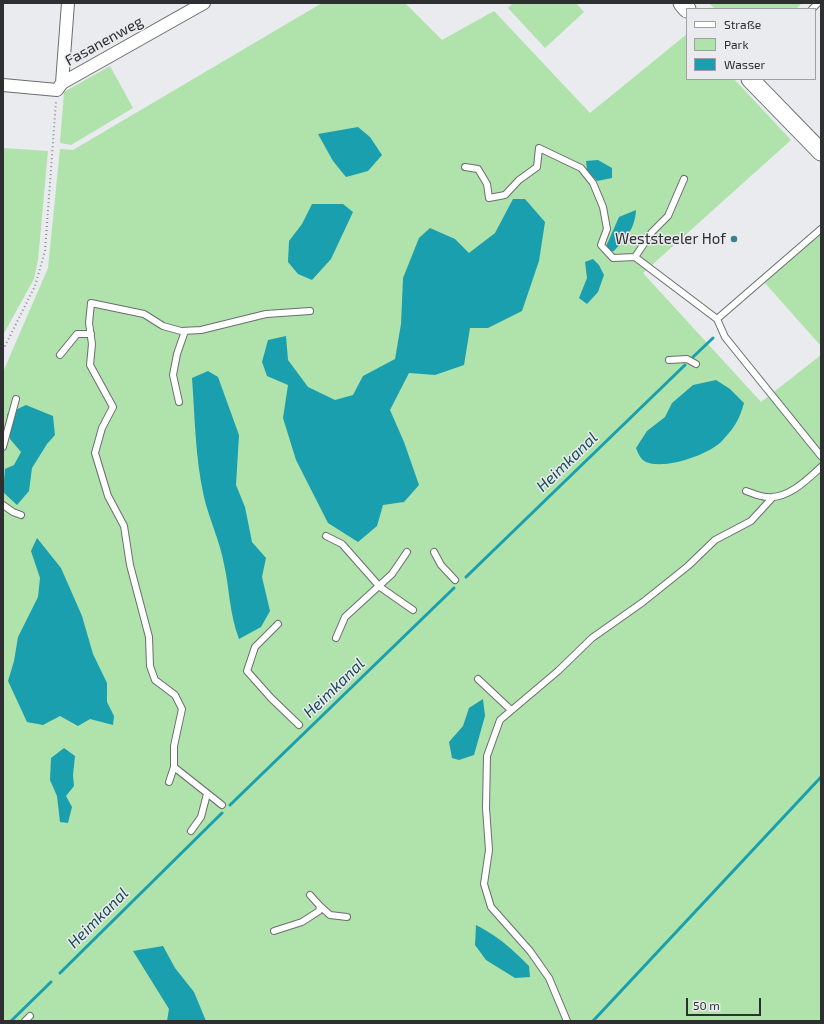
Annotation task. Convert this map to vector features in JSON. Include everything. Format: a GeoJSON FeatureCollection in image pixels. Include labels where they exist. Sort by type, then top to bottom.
{"type":"FeatureCollection","features":[{"type":"Feature","properties":{"kind":"street"},"geometry":{"type":"LineString","coordinates":[[3,85],[59,86],[68,3]]}},
{"type":"Feature","properties":{"kind":"street","name":"Fasanenweg"},"geometry":{"type":"LineString","coordinates":[[59,86],[204,3]]}},
{"type":"Feature","properties":{"kind":"street"},"geometry":{"type":"LineString","coordinates":[[751,80],[821,152]]}},
{"type":"Feature","properties":{"kind":"lane"},"geometry":{"type":"LineString","coordinates":[[465,167],[478,169],[487,184],[489,198],[505,195],[519,180],[537,167],[539,148],[580,168],[592,183],[603,206],[607,229],[601,245],[613,258],[635,257],[717,319],[725,337],[821,456]]}},
{"type":"Feature","properties":{"kind":"lane"},"geometry":{"type":"LineString","coordinates":[[635,257],[652,232],[668,216],[684,179]]}},
{"type":"Feature","properties":{"kind":"lane"},"geometry":{"type":"LineString","coordinates":[[717,319],[821,229]]}},
{"type":"Feature","properties":{"kind":"lane"},"geometry":{"type":"LineString","coordinates":[[169,782],[174,767],[174,746],[182,709],[175,695],[155,680],[150,666],[149,638],[130,565],[124,526],[108,496],[95,453],[102,428],[113,407],[90,365],[92,344],[89,323],[91,303],[144,314],[164,326],[185,331],[202,330],[266,314],[310,311]]}},
{"type":"Feature","properties":{"kind":"lane"},"geometry":{"type":"LineString","coordinates":[[179,402],[173,375],[177,354],[185,331]]}},
{"type":"Feature","properties":{"kind":"lane"},"geometry":{"type":"LineString","coordinates":[[60,355],[77,334],[91,334]]}},
{"type":"Feature","properties":{"kind":"lane"},"geometry":{"type":"LineString","coordinates":[[669,360],[686,358],[696,364]]}},
{"type":"Feature","properties":{"kind":"lane"},"geometry":{"type":"LineString","coordinates":[[3,447],[16,399]]}},
{"type":"Feature","properties":{"kind":"lane"},"geometry":{"type":"LineString","coordinates":[[746,491],[768,498],[782,495],[803,484],[821,467]]}},
{"type":"Feature","properties":{"kind":"lane"},"geometry":{"type":"LineString","coordinates":[[567,1021],[549,978],[530,951],[491,907],[484,884],[489,850],[486,808],[487,756],[500,720],[558,671],[592,638],[643,602],[688,566],[715,540],[751,521],[773,497]]}},
{"type":"Feature","properties":{"kind":"lane"},"geometry":{"type":"LineString","coordinates":[[3,505],[13,512],[21,515]]}},
{"type":"Feature","properties":{"kind":"lane"},"geometry":{"type":"LineString","coordinates":[[326,536],[342,544],[379,586],[413,610]]}},
{"type":"Feature","properties":{"kind":"lane"},"geometry":{"type":"LineString","coordinates":[[336,638],[345,617],[392,574],[407,552]]}},
{"type":"Feature","properties":{"kind":"lane"},"geometry":{"type":"LineString","coordinates":[[434,552],[441,565],[455,580]]}},
{"type":"Feature","properties":{"kind":"lane"},"geometry":{"type":"LineString","coordinates":[[278,624],[255,647],[247,671],[271,698],[299,725]]}},
{"type":"Feature","properties":{"kind":"lane"},"geometry":{"type":"LineString","coordinates":[[478,679],[511,710]]}},
{"type":"Feature","properties":{"kind":"lane"},"geometry":{"type":"LineString","coordinates":[[174,767],[222,805]]}},
{"type":"Feature","properties":{"kind":"lane"},"geometry":{"type":"LineString","coordinates":[[191,831],[201,817],[207,794]]}},
{"type":"Feature","properties":{"kind":"lane"},"geometry":{"type":"LineString","coordinates":[[310,895],[330,915],[346,917]]}},
{"type":"Feature","properties":{"kind":"lane"},"geometry":{"type":"LineString","coordinates":[[274,931],[302,922],[319,911],[320,906]]}},
{"type":"Feature","properties":{"kind":"path"},"geometry":{"type":"LineString","coordinates":[[3,350],[35,286],[45,251],[59,86]]}},
{"type":"Feature","properties":{"kind":"green space"},"geometry":{"type":"Polygon","coordinates":[[[322,3],[405,3],[442,40],[494,11],[590,113],[686,35],[686,80],[735,80],[791,140],[643,273],[761,402],[821,355],[821,1021],[3,1021],[3,372],[48,268],[60,149],[73,150],[322,3]]]}},
{"type":"Feature","properties":{"kind":"green space"},"geometry":{"type":"Polygon","coordinates":[[[513,3],[576,3],[584,12],[545,48],[508,8],[513,3]]]}},
{"type":"Feature","properties":{"kind":"green space"},"geometry":{"type":"Polygon","coordinates":[[[709,3],[802,3],[797,8],[714,8],[709,3]]]}},
{"type":"Feature","properties":{"kind":"green space"},"geometry":{"type":"Polygon","coordinates":[[[110,66],[133,108],[71,145],[60,143],[64,92],[110,66]]]}},
{"type":"Feature","properties":{"kind":"green space"},"geometry":{"type":"Polygon","coordinates":[[[3,148],[48,151],[38,260],[34,279],[3,335],[3,148]]]}},
{"type":"Feature","properties":{"kind":"green space"},"geometry":{"type":"Polygon","coordinates":[[[821,230],[821,346],[765,283],[821,230]]]}},
{"type":"Feature","properties":{"kind":"water"},"geometry":{"type":"Polygon","coordinates":[[[358,127],[370,137],[382,155],[368,171],[346,177],[333,161],[318,134],[358,127]]]}},
{"type":"Feature","properties":{"kind":"water"},"geometry":{"type":"Polygon","coordinates":[[[598,160],[612,168],[612,178],[597,181],[587,170],[586,161],[598,160]]]}},
{"type":"Feature","properties":{"kind":"water"},"geometry":{"type":"Polygon","coordinates":[[[513,199],[525,199],[545,222],[539,261],[522,311],[488,328],[470,328],[464,365],[435,375],[409,373],[390,410],[404,442],[419,485],[404,502],[383,505],[377,526],[358,542],[328,523],[296,460],[283,418],[288,385],[267,376],[262,362],[268,340],[286,336],[288,360],[308,387],[335,400],[353,395],[363,376],[395,359],[401,324],[403,278],[419,238],[430,228],[455,239],[469,253],[495,233],[513,199]]]}},
{"type":"Feature","properties":{"kind":"water"},"geometry":{"type":"Polygon","coordinates":[[[312,204],[343,204],[353,212],[331,259],[312,280],[298,274],[288,262],[289,241],[302,224],[312,204]]]}},
{"type":"Feature","properties":{"kind":"water"},"geometry":{"type":"Polygon","coordinates":[[[636,210],[634,223],[626,237],[614,251],[604,251],[619,217],[636,210]]]}},
{"type":"Feature","properties":{"kind":"water"},"geometry":{"type":"Polygon","coordinates":[[[593,259],[599,265],[604,275],[598,292],[587,304],[579,298],[587,278],[585,262],[593,259]]]}},
{"type":"Feature","properties":{"kind":"water"},"geometry":{"type":"Polygon","coordinates":[[[208,371],[218,377],[239,435],[236,485],[245,507],[252,542],[266,558],[262,577],[270,611],[261,627],[239,639],[231,611],[222,555],[206,505],[199,467],[192,378],[208,371]]]}},
{"type":"Feature","properties":{"kind":"water"},"geometry":{"type":"Polygon","coordinates":[[[716,380],[730,389],[744,403],[736,424],[721,442],[706,452],[674,463],[654,464],[646,462],[642,459],[636,448],[647,431],[665,417],[672,403],[693,385],[716,380]]]}},
{"type":"Feature","properties":{"kind":"water"},"geometry":{"type":"Polygon","coordinates":[[[26,405],[53,416],[55,435],[47,444],[32,468],[29,491],[17,505],[3,492],[5,469],[14,465],[21,452],[10,439],[7,414],[26,405]]]}},
{"type":"Feature","properties":{"kind":"water"},"geometry":{"type":"Polygon","coordinates":[[[37,538],[61,568],[82,616],[93,654],[107,683],[107,702],[114,716],[113,725],[90,719],[78,726],[60,716],[43,725],[27,722],[8,681],[14,661],[18,637],[38,597],[40,578],[31,551],[37,538]]]}},
{"type":"Feature","properties":{"kind":"water"},"geometry":{"type":"Polygon","coordinates":[[[483,699],[485,716],[474,755],[459,760],[452,758],[449,742],[463,726],[469,708],[483,699]]]}},
{"type":"Feature","properties":{"kind":"water"},"geometry":{"type":"Polygon","coordinates":[[[64,748],[75,756],[73,775],[74,786],[66,796],[72,807],[68,823],[60,822],[57,796],[50,780],[51,758],[64,748]]]}},
{"type":"Feature","properties":{"kind":"water"},"geometry":{"type":"Polygon","coordinates":[[[476,925],[498,938],[529,966],[530,977],[515,978],[486,960],[475,945],[476,925]]]}},
{"type":"Feature","properties":{"kind":"water"},"geometry":{"type":"Polygon","coordinates":[[[163,946],[175,968],[194,992],[206,1021],[167,1021],[169,1009],[133,951],[163,946]]]}},
{"type":"Feature","properties":{"kind":"waterway","name":"Heimkanal"},"geometry":{"type":"LineString","coordinates":[[693,357],[713,338]]}},
{"type":"Feature","properties":{"kind":"waterway","name":"Heimkanal"},"geometry":{"type":"LineString","coordinates":[[466,577],[685,365]]}},
{"type":"Feature","properties":{"kind":"waterway","name":"Heimkanal"},"geometry":{"type":"LineString","coordinates":[[230,805],[454,588]]}},
{"type":"Feature","properties":{"kind":"waterway"},"geometry":{"type":"LineString","coordinates":[[593,1021],[821,777]]}},
{"type":"Feature","properties":{"kind":"waterway","name":"Heimkanal"},"geometry":{"type":"LineString","coordinates":[[60,973],[222,813]]}},
{"type":"Feature","properties":{"kind":"waterway","name":"Heimkanal"},"geometry":{"type":"LineString","coordinates":[[11,1021],[51,982]]}},
{"type":"Feature","properties":{"kind":"place","name":"Weststeeler Hof"},"geometry":{"type":"Point","coordinates":[734,239]}}]}
